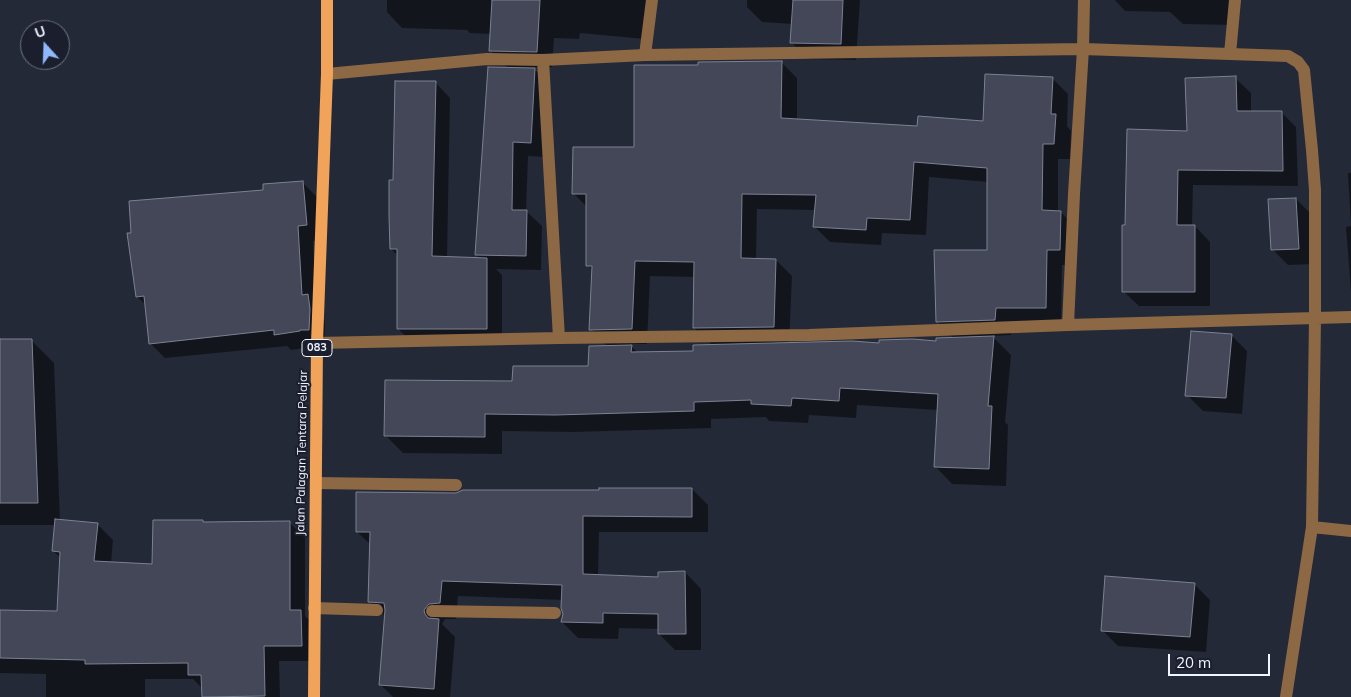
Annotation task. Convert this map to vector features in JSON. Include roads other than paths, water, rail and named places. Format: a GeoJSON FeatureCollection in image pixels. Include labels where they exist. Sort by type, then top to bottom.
{"type":"FeatureCollection","features":[{"type":"Feature","properties":{"kind":"main road","name":"Jalan Palagan Tentara Pelajar"},"geometry":{"type":"LineString","coordinates":[[314,697],[317,343],[327,74],[327,0]]}},
{"type":"Feature","properties":{"kind":"street"},"geometry":{"type":"LineString","coordinates":[[645,54],[652,0]]}},
{"type":"Feature","properties":{"kind":"street"},"geometry":{"type":"LineString","coordinates":[[1068,325],[1084,0]]}},
{"type":"Feature","properties":{"kind":"street"},"geometry":{"type":"LineString","coordinates":[[1230,54],[1235,0]]}},
{"type":"Feature","properties":{"kind":"street"},"geometry":{"type":"LineString","coordinates":[[327,74],[487,59],[543,60],[645,54],[1083,49],[1288,56],[1298,62],[1304,70],[1315,190],[1312,527],[1286,697]]}},
{"type":"Feature","properties":{"kind":"street"},"geometry":{"type":"LineString","coordinates":[[543,60],[559,338]]}},
{"type":"Feature","properties":{"kind":"street"},"geometry":{"type":"LineString","coordinates":[[317,343],[809,335],[1351,317]]}},
{"type":"Feature","properties":{"kind":"street"},"geometry":{"type":"LineString","coordinates":[[316,483],[456,485]]}},
{"type":"Feature","properties":{"kind":"street"},"geometry":{"type":"LineString","coordinates":[[1312,527],[1351,531]]}},
{"type":"Feature","properties":{"kind":"street"},"geometry":{"type":"LineString","coordinates":[[314,608],[376,610]]}},
{"type":"Feature","properties":{"kind":"street"},"geometry":{"type":"LineString","coordinates":[[432,611],[555,613]]}}]}
